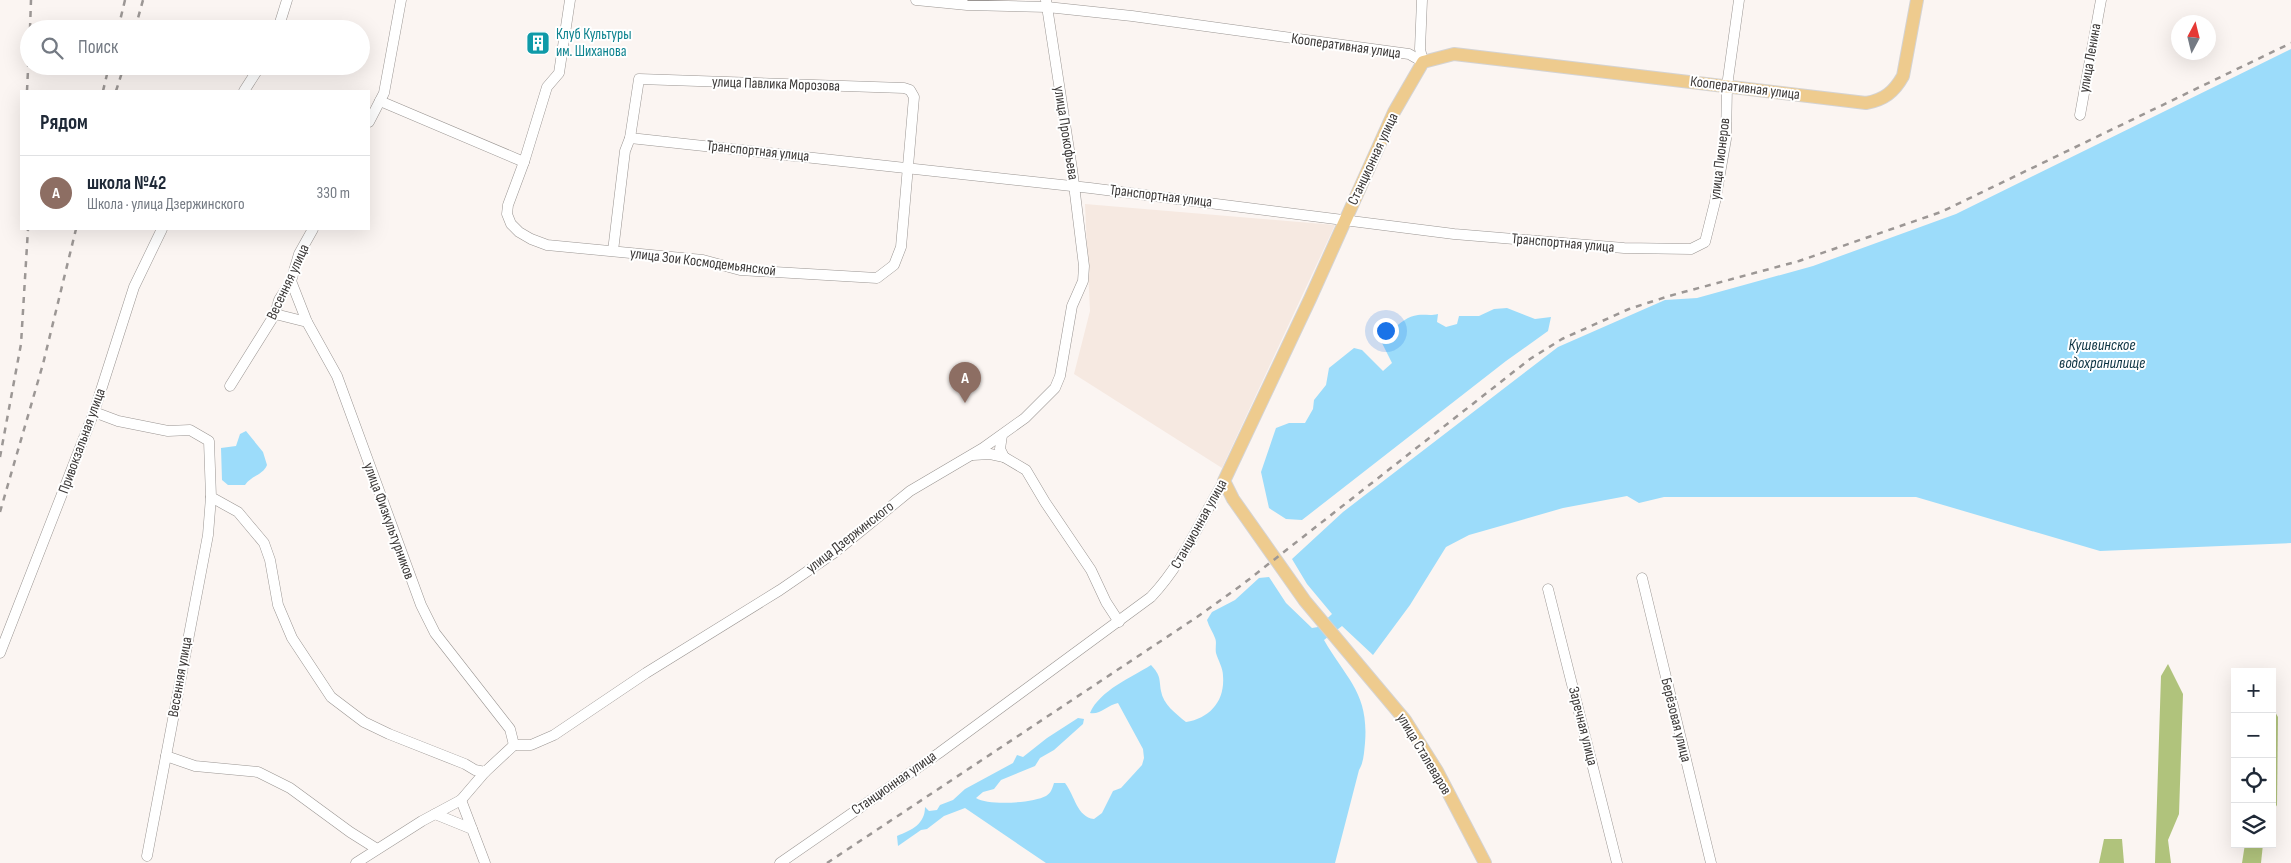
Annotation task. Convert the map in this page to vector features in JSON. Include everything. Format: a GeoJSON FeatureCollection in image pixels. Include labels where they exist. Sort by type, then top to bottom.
{"type":"FeatureCollection","features":[{"type":"Feature","properties":{"kind":"main road","name":"Кооперативная улица"},"geometry":{"type":"LineString","coordinates":[[1423,62],[1454,54],[1866,103],[1880,100],[1890,94],[1903,76],[1917,0]]}},
{"type":"Feature","properties":{"kind":"main road","name":"Станционная улица"},"geometry":{"type":"LineString","coordinates":[[1224,481],[1310,299],[1394,112],[1423,62]]}},
{"type":"Feature","properties":{"kind":"main road","name":"улица Сталеваров"},"geometry":{"type":"LineString","coordinates":[[1224,481],[1239,506],[1306,601],[1390,700],[1416,736],[1479,857],[1485,863]]}},
{"type":"Feature","properties":{"kind":"street"},"geometry":{"type":"LineString","coordinates":[[281,20],[287,0]]}},
{"type":"Feature","properties":{"kind":"street"},"geometry":{"type":"LineString","coordinates":[[370,120],[380,101],[388,72],[401,0]]}},
{"type":"Feature","properties":{"kind":"street"},"geometry":{"type":"LineString","coordinates":[[380,101],[524,162],[547,87],[559,73],[570,0]]}},
{"type":"Feature","properties":{"kind":"street","name":"Кооперативная улица"},"geometry":{"type":"LineString","coordinates":[[916,0],[967,5],[1047,4],[1409,54],[1423,62]]}},
{"type":"Feature","properties":{"kind":"street"},"geometry":{"type":"LineString","coordinates":[[1422,0],[1420,48],[1423,62]]}},
{"type":"Feature","properties":{"kind":"street","name":"улица Пионеров"},"geometry":{"type":"LineString","coordinates":[[1691,249],[1705,242],[1715,202],[1726,139],[1728,86],[1739,0]]}},
{"type":"Feature","properties":{"kind":"street","name":"улица Ленина"},"geometry":{"type":"LineString","coordinates":[[2080,115],[2101,0]]}},
{"type":"Feature","properties":{"kind":"street","name":"улица Прокофьева"},"geometry":{"type":"LineString","coordinates":[[1047,4],[1084,266]]}},
{"type":"Feature","properties":{"kind":"street"},"geometry":{"type":"LineString","coordinates":[[245,90],[254,75]]}},
{"type":"Feature","properties":{"kind":"street","name":"улица Павлика Морозова"},"geometry":{"type":"LineString","coordinates":[[630,138],[639,79],[904,88],[912,93]]}},
{"type":"Feature","properties":{"kind":"street","name":"улица Зои Космодемьянской"},"geometry":{"type":"LineString","coordinates":[[524,162],[508,205],[507,214],[511,224],[530,239],[564,248],[702,260],[740,270],[877,278],[894,265],[901,247],[914,106],[912,93]]}},
{"type":"Feature","properties":{"kind":"street"},"geometry":{"type":"LineString","coordinates":[[613,251],[625,150],[630,138]]}},
{"type":"Feature","properties":{"kind":"street","name":"Транспортная улица"},"geometry":{"type":"LineString","coordinates":[[630,138],[1074,186],[1454,234],[1596,246],[1691,249]]}},
{"type":"Feature","properties":{"kind":"street","name":"Привокзальная улица"},"geometry":{"type":"LineString","coordinates":[[0,653],[94,412],[134,287],[162,230]]}},
{"type":"Feature","properties":{"kind":"street","name":"Весенняя улица"},"geometry":{"type":"LineString","coordinates":[[230,386],[275,314],[279,300],[291,281],[299,254],[312,230]]}},
{"type":"Feature","properties":{"kind":"street","name":"улица Дзержинского"},"geometry":{"type":"LineString","coordinates":[[514,745],[531,745],[554,735],[646,673],[780,590],[834,553],[910,491],[972,455],[1025,418],[1055,388],[1060,376],[1072,306],[1083,281],[1084,266]]}},
{"type":"Feature","properties":{"kind":"street","name":"улица Физкультурников"},"geometry":{"type":"LineString","coordinates":[[291,281],[307,322],[337,376],[421,605],[435,633],[510,729],[514,745]]}},
{"type":"Feature","properties":{"kind":"street"},"geometry":{"type":"LineString","coordinates":[[275,314],[307,322]]}},
{"type":"Feature","properties":{"kind":"street"},"geometry":{"type":"LineString","coordinates":[[94,412],[118,421],[168,432],[190,430],[209,441],[211,498],[238,512],[264,543],[270,560],[278,605],[292,638],[331,697],[364,722],[480,771]]}},
{"type":"Feature","properties":{"kind":"street"},"geometry":{"type":"LineString","coordinates":[[1002,434],[1000,449],[1004,457]]}},
{"type":"Feature","properties":{"kind":"street"},"geometry":{"type":"LineString","coordinates":[[972,455],[990,454],[1004,457],[1026,470],[1045,502],[1091,570],[1118,622]]}},
{"type":"Feature","properties":{"kind":"street","name":"Станционная улица"},"geometry":{"type":"LineString","coordinates":[[780,863],[939,752],[1151,597],[1173,572],[1224,481]]}},
{"type":"Feature","properties":{"kind":"street","name":"Весенняя улица"},"geometry":{"type":"LineString","coordinates":[[147,856],[208,535],[211,498]]}},
{"type":"Feature","properties":{"kind":"street","name":"Берёзовая улица"},"geometry":{"type":"LineString","coordinates":[[1642,578],[1711,863]]}},
{"type":"Feature","properties":{"kind":"street","name":"Заречная улица"},"geometry":{"type":"LineString","coordinates":[[1548,589],[1617,863]]}},
{"type":"Feature","properties":{"kind":"street"},"geometry":{"type":"LineString","coordinates":[[356,863],[461,800],[477,783],[480,771],[514,745]]}},
{"type":"Feature","properties":{"kind":"street"},"geometry":{"type":"LineString","coordinates":[[166,756],[195,766],[258,772],[290,788],[350,832],[378,849]]}},
{"type":"Feature","properties":{"kind":"street"},"geometry":{"type":"LineString","coordinates":[[461,800],[485,863]]}},
{"type":"Feature","properties":{"kind":"street"},"geometry":{"type":"LineString","coordinates":[[435,814],[472,829]]}},
{"type":"Feature","properties":{"kind":"shaded area"},"geometry":{"type":"Polygon","coordinates":[[[1085,204],[1335,225],[1222,468],[1074,374],[1090,311],[1085,204]]]}},
{"type":"Feature","properties":{"kind":"green space"},"geometry":{"type":"Polygon","coordinates":[[[2168,664],[2183,694],[2179,814],[2168,840],[2171,863],[2155,863],[2161,676],[2168,664]]]}},
{"type":"Feature","properties":{"kind":"green space"},"geometry":{"type":"Polygon","coordinates":[[[2276,714],[2278,717],[2276,806],[2276,714]]]}},
{"type":"Feature","properties":{"kind":"green space"},"geometry":{"type":"Polygon","coordinates":[[[2104,839],[2122,839],[2124,863],[2099,863],[2104,839]]]}},
{"type":"Feature","properties":{"kind":"green space"},"geometry":{"type":"Polygon","coordinates":[[[2244,848],[2263,848],[2261,863],[2242,863],[2244,848]]]}},
{"type":"Feature","properties":{"kind":"water","name":"Кушвинское водохранилище"},"geometry":{"type":"Polygon","coordinates":[[[2291,49],[2291,543],[2100,551],[1916,497],[1664,497],[1639,503],[1627,496],[1563,508],[1469,535],[1446,547],[1410,605],[1373,655],[1342,626],[1324,640],[1355,688],[1364,711],[1365,726],[1363,760],[1335,863],[1046,863],[965,808],[944,816],[927,829],[921,830],[898,846],[897,836],[917,826],[923,818],[925,807],[929,811],[937,810],[940,805],[953,800],[965,789],[1013,763],[1017,755],[1023,757],[1047,738],[1078,718],[1084,719],[1083,724],[1054,750],[1040,758],[1035,766],[1001,780],[994,789],[983,792],[976,798],[1000,803],[1031,800],[1048,795],[1054,783],[1065,783],[1084,814],[1094,819],[1102,813],[1113,791],[1121,788],[1142,765],[1144,758],[1143,749],[1118,703],[1097,713],[1090,713],[1101,698],[1117,685],[1151,665],[1160,680],[1164,700],[1182,719],[1186,722],[1195,720],[1209,712],[1218,700],[1223,685],[1223,673],[1216,653],[1216,640],[1207,620],[1212,612],[1235,600],[1259,578],[1269,577],[1286,603],[1312,628],[1318,627],[1332,614],[1307,584],[1292,559],[1343,512],[1558,347],[1665,300],[1697,298],[1813,266],[1956,214],[2291,49]]]}},
{"type":"Feature","properties":{"kind":"water"},"geometry":{"type":"Polygon","coordinates":[[[1507,308],[1535,319],[1551,317],[1548,331],[1506,361],[1302,520],[1286,519],[1269,508],[1261,472],[1276,428],[1289,423],[1305,423],[1313,409],[1314,400],[1326,385],[1329,368],[1354,348],[1362,350],[1383,371],[1392,363],[1377,333],[1383,324],[1393,329],[1411,317],[1438,314],[1437,322],[1446,327],[1457,324],[1459,316],[1479,316],[1494,309],[1507,308]]]}},
{"type":"Feature","properties":{"kind":"water"},"geometry":{"type":"Polygon","coordinates":[[[246,431],[263,452],[267,465],[263,471],[250,479],[245,485],[228,485],[222,480],[221,448],[236,446],[240,434],[246,431]]]}},
{"type":"Feature","properties":{"kind":"railway"},"geometry":{"type":"LineString","coordinates":[[30,20],[31,0]]}},
{"type":"Feature","properties":{"kind":"railway"},"geometry":{"type":"LineString","coordinates":[[120,20],[125,0]]}},
{"type":"Feature","properties":{"kind":"railway"},"geometry":{"type":"LineString","coordinates":[[137,20],[143,0]]}},
{"type":"Feature","properties":{"kind":"railway"},"geometry":{"type":"LineString","coordinates":[[827,863],[1197,617],[1243,584],[1530,359],[1562,339],[1629,309],[1669,296],[1799,261],[1941,212],[2291,43]]}},
{"type":"Feature","properties":{"kind":"railway"},"geometry":{"type":"LineString","coordinates":[[27,90],[28,75]]}},
{"type":"Feature","properties":{"kind":"railway"},"geometry":{"type":"LineString","coordinates":[[103,90],[107,75]]}},
{"type":"Feature","properties":{"kind":"railway"},"geometry":{"type":"LineString","coordinates":[[116,90],[121,75]]}},
{"type":"Feature","properties":{"kind":"railway"},"geometry":{"type":"LineString","coordinates":[[0,457],[21,344],[28,230]]}},
{"type":"Feature","properties":{"kind":"railway"},"geometry":{"type":"LineString","coordinates":[[0,512],[43,364],[76,230]]}},
{"type":"Feature","properties":{"kind":"place","name":"Клуб Культуры им. Шиханова"},"geometry":{"type":"Point","coordinates":[538,43]}},
{"type":"Feature","properties":{"kind":"place","name":"школа №42"},"geometry":{"type":"Point","coordinates":[965,403]}}]}
